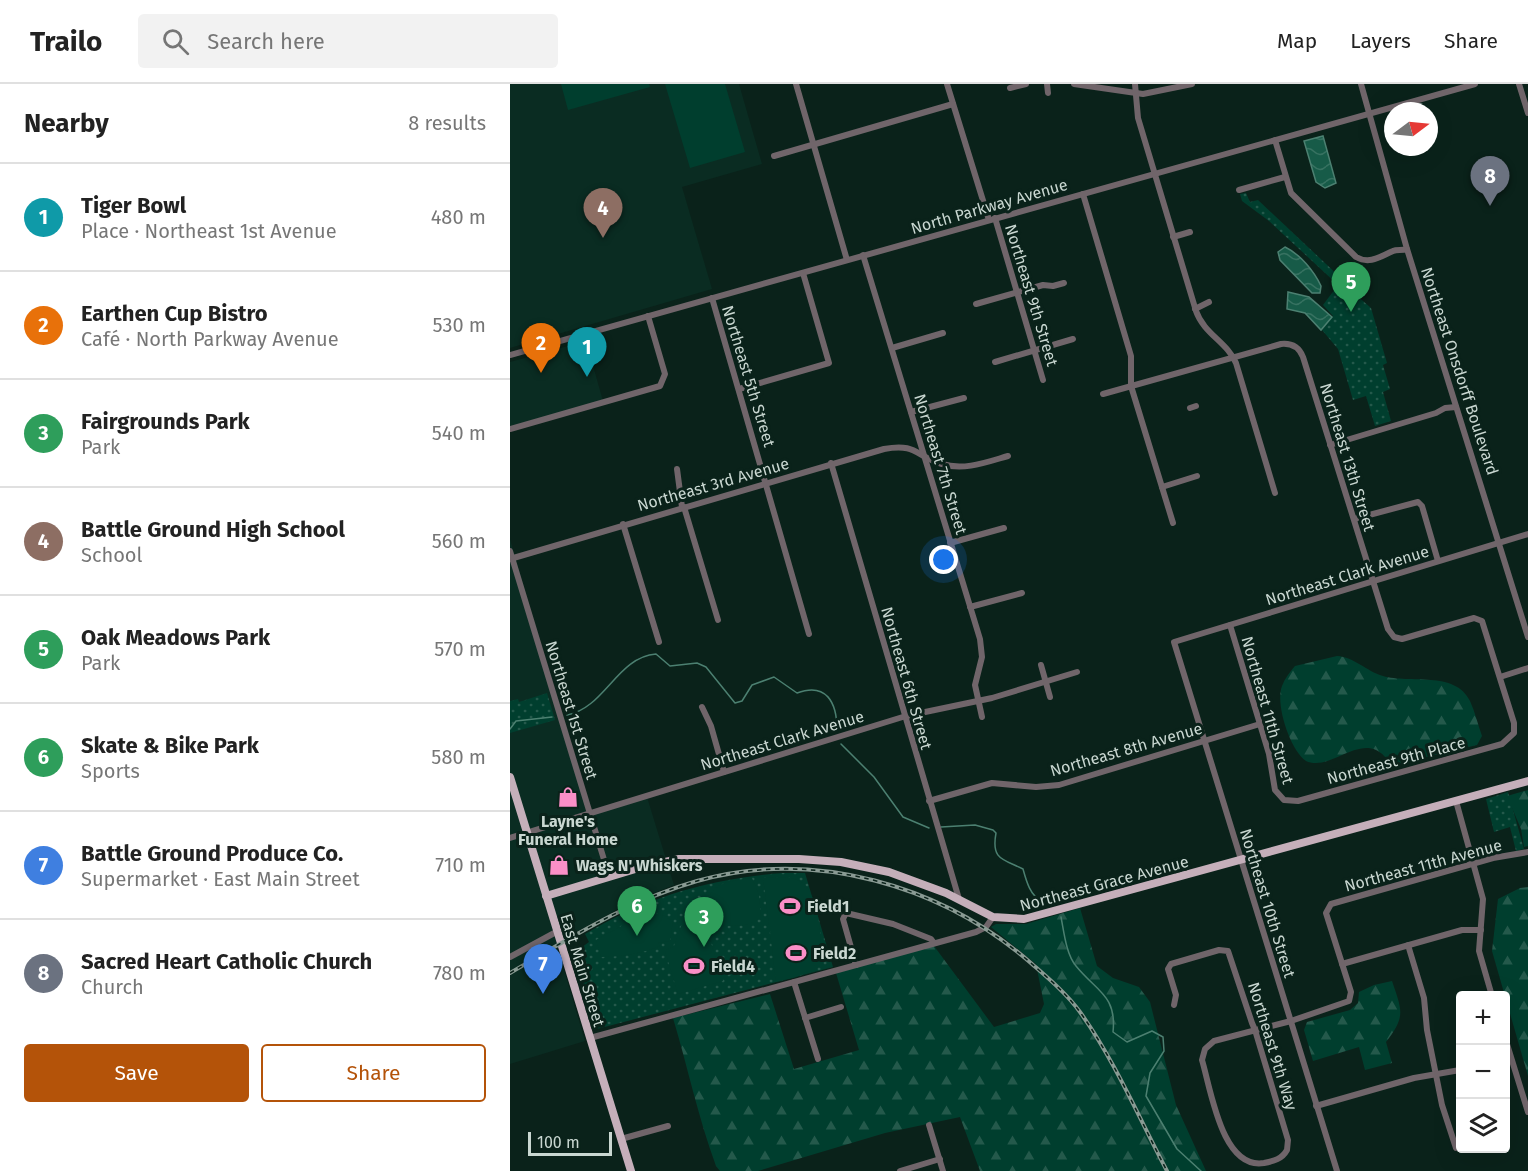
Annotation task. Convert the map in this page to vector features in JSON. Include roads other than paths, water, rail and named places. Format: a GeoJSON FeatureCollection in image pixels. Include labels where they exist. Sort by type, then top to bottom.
{"type":"FeatureCollection","features":[{"type":"Feature","properties":{"kind":"main road","name":"East Main Street"},"geometry":{"type":"LineString","coordinates":[[510,777],[631,1171]]}},
{"type":"Feature","properties":{"kind":"main road","name":"Northeast Grace Avenue"},"geometry":{"type":"LineString","coordinates":[[546,896],[609,876],[679,859],[819,860],[889,872],[958,899],[993,917],[1014,920],[1031,918],[1528,781]]}},
{"type":"Feature","properties":{"kind":"street"},"geometry":{"type":"LineString","coordinates":[[796,84],[847,260]]}},
{"type":"Feature","properties":{"kind":"street","name":"Northeast 9th Street"},"geometry":{"type":"LineString","coordinates":[[947,84],[1017,292],[1043,380]]}},
{"type":"Feature","properties":{"kind":"street"},"geometry":{"type":"LineString","coordinates":[[1010,88],[1026,84]]}},
{"type":"Feature","properties":{"kind":"street"},"geometry":{"type":"LineString","coordinates":[[1047,84],[1048,93]]}},
{"type":"Feature","properties":{"kind":"street"},"geometry":{"type":"LineString","coordinates":[[1074,84],[1135,94],[1158,93],[1192,84]]}},
{"type":"Feature","properties":{"kind":"street"},"geometry":{"type":"LineString","coordinates":[[1135,84],[1138,118],[1195,309],[1203,327],[1233,357],[1275,493]]}},
{"type":"Feature","properties":{"kind":"street","name":"Northeast Onsdorff Boulevard"},"geometry":{"type":"LineString","coordinates":[[1361,84],[1404,250],[1528,637]]}},
{"type":"Feature","properties":{"kind":"street","name":"North Parkway Avenue"},"geometry":{"type":"LineString","coordinates":[[510,355],[1475,84]]}},
{"type":"Feature","properties":{"kind":"street"},"geometry":{"type":"LineString","coordinates":[[1520,84],[1528,113]]}},
{"type":"Feature","properties":{"kind":"street"},"geometry":{"type":"LineString","coordinates":[[774,156],[953,104]]}},
{"type":"Feature","properties":{"kind":"street"},"geometry":{"type":"LineString","coordinates":[[1275,140],[1285,177],[1295,199],[1356,257],[1366,261],[1388,255],[1398,255],[1404,250]]}},
{"type":"Feature","properties":{"kind":"street"},"geometry":{"type":"LineString","coordinates":[[1239,190],[1285,177]]}},
{"type":"Feature","properties":{"kind":"street"},"geometry":{"type":"LineString","coordinates":[[1083,194],[1131,356],[1131,386],[1173,523]]}},
{"type":"Feature","properties":{"kind":"street"},"geometry":{"type":"LineString","coordinates":[[1173,237],[1190,232]]}},
{"type":"Feature","properties":{"kind":"street","name":"Northeast 7th Street"},"geometry":{"type":"LineString","coordinates":[[863,255],[982,652],[975,685],[982,717]]}},
{"type":"Feature","properties":{"kind":"street"},"geometry":{"type":"LineString","coordinates":[[739,390],[829,363],[802,273]]}},
{"type":"Feature","properties":{"kind":"street"},"geometry":{"type":"LineString","coordinates":[[976,304],[1042,285],[1053,286],[1064,283]]}},
{"type":"Feature","properties":{"kind":"street","name":"Northeast 5th Street"},"geometry":{"type":"LineString","coordinates":[[712,298],[809,634]]}},
{"type":"Feature","properties":{"kind":"street"},"geometry":{"type":"LineString","coordinates":[[1195,309],[1209,302]]}},
{"type":"Feature","properties":{"kind":"street"},"geometry":{"type":"LineString","coordinates":[[510,429],[663,384],[665,374],[648,316]]}},
{"type":"Feature","properties":{"kind":"street"},"geometry":{"type":"LineString","coordinates":[[892,348],[943,333]]}},
{"type":"Feature","properties":{"kind":"street"},"geometry":{"type":"LineString","coordinates":[[995,362],[1073,339]]}},
{"type":"Feature","properties":{"kind":"street","name":"Northeast 13th Street"},"geometry":{"type":"LineString","coordinates":[[1233,357],[1283,343],[1298,349],[1386,625],[1394,637],[1407,638],[1474,618],[1480,619],[1484,624],[1500,677]]}},
{"type":"Feature","properties":{"kind":"street"},"geometry":{"type":"LineString","coordinates":[[1103,394],[1233,357]]}},
{"type":"Feature","properties":{"kind":"street"},"geometry":{"type":"LineString","coordinates":[[911,412],[964,398]]}},
{"type":"Feature","properties":{"kind":"street"},"geometry":{"type":"LineString","coordinates":[[1330,445],[1436,413],[1440,415],[1456,407]]}},
{"type":"Feature","properties":{"kind":"street","name":"Northeast 3rd Avenue"},"geometry":{"type":"LineString","coordinates":[[511,559],[766,482],[894,447],[910,448],[941,464],[962,467],[1008,456]]}},
{"type":"Feature","properties":{"kind":"street","name":"Northeast 6th Street"},"geometry":{"type":"LineString","coordinates":[[831,463],[958,899]]}},
{"type":"Feature","properties":{"kind":"street"},"geometry":{"type":"LineString","coordinates":[[677,469],[683,507],[718,620]]}},
{"type":"Feature","properties":{"kind":"street"},"geometry":{"type":"LineString","coordinates":[[1161,487],[1197,476]]}},
{"type":"Feature","properties":{"kind":"street"},"geometry":{"type":"LineString","coordinates":[[1354,519],[1418,502],[1422,506],[1438,561]]}},
{"type":"Feature","properties":{"kind":"street"},"geometry":{"type":"LineString","coordinates":[[623,524],[659,642]]}},
{"type":"Feature","properties":{"kind":"street"},"geometry":{"type":"LineString","coordinates":[[950,543],[1004,528]]}},
{"type":"Feature","properties":{"kind":"street","name":"Northeast Clark Avenue"},"geometry":{"type":"LineString","coordinates":[[1174,642],[1528,534]]}},
{"type":"Feature","properties":{"kind":"street","name":"Northeast 1st Street"},"geometry":{"type":"LineString","coordinates":[[510,551],[609,876]]}},
{"type":"Feature","properties":{"kind":"street"},"geometry":{"type":"LineString","coordinates":[[970,607],[1022,593]]}},
{"type":"Feature","properties":{"kind":"street","name":"Northeast 11th Street"},"geometry":{"type":"LineString","coordinates":[[1230,625],[1269,754],[1275,790],[1284,800]]}},
{"type":"Feature","properties":{"kind":"street","name":"Northeast 10th Street"},"geometry":{"type":"LineString","coordinates":[[1174,642],[1337,1171]]}},
{"type":"Feature","properties":{"kind":"street"},"geometry":{"type":"LineString","coordinates":[[1041,665],[1050,697]]}},
{"type":"Feature","properties":{"kind":"street"},"geometry":{"type":"LineString","coordinates":[[1500,677],[1528,668]]}},
{"type":"Feature","properties":{"kind":"street","name":"Northeast Clark Avenue"},"geometry":{"type":"LineString","coordinates":[[510,838],[906,716],[977,701],[1077,672]]}},
{"type":"Feature","properties":{"kind":"street","name":"Northeast 9th Place"},"geometry":{"type":"LineString","coordinates":[[1284,800],[1305,799],[1502,744],[1513,737],[1515,726],[1500,677]]}},
{"type":"Feature","properties":{"kind":"street"},"geometry":{"type":"LineString","coordinates":[[702,707],[724,771]]}},
{"type":"Feature","properties":{"kind":"street","name":"Northeast 8th Avenue"},"geometry":{"type":"LineString","coordinates":[[929,801],[992,783],[1013,783],[1036,787],[1059,785],[1260,724]]}},
{"type":"Feature","properties":{"kind":"street"},"geometry":{"type":"LineString","coordinates":[[1455,801],[1483,899],[1479,951],[1491,991]]}},
{"type":"Feature","properties":{"kind":"street","name":"Northeast 11th Avenue"},"geometry":{"type":"LineString","coordinates":[[1342,964],[1326,916],[1327,908],[1333,903],[1472,864],[1528,852]]}},
{"type":"Feature","properties":{"kind":"street"},"geometry":{"type":"LineString","coordinates":[[836,907],[845,914]]}},
{"type":"Feature","properties":{"kind":"street"},"geometry":{"type":"LineString","coordinates":[[845,914],[850,912],[893,924],[931,939],[934,943]]}},
{"type":"Feature","properties":{"kind":"street"},"geometry":{"type":"LineString","coordinates":[[845,914],[843,919],[856,965]]}},
{"type":"Feature","properties":{"kind":"street"},"geometry":{"type":"LineString","coordinates":[[590,1038],[976,932],[986,927],[993,917]]}},
{"type":"Feature","properties":{"kind":"street"},"geometry":{"type":"LineString","coordinates":[[1255,1030],[1291,1021],[1349,1001],[1351,992],[1342,964],[1462,930],[1481,930]]}},
{"type":"Feature","properties":{"kind":"street"},"geometry":{"type":"LineString","coordinates":[[510,957],[558,931]]}},
{"type":"Feature","properties":{"kind":"street"},"geometry":{"type":"LineString","coordinates":[[1408,945],[1424,998],[1427,1030],[1444,1112],[1456,1148]]}},
{"type":"Feature","properties":{"kind":"street","name":"Northeast 9th Way"},"geometry":{"type":"LineString","coordinates":[[1174,1005],[1176,995],[1168,969],[1171,964],[1219,950],[1228,951],[1255,1030],[1288,1140],[1287,1150],[1277,1160],[1258,1164],[1245,1161],[1234,1153],[1227,1142],[1202,1060],[1205,1048],[1214,1041],[1255,1030]]}},
{"type":"Feature","properties":{"kind":"street"},"geometry":{"type":"LineString","coordinates":[[794,982],[818,1059]]}},
{"type":"Feature","properties":{"kind":"street"},"geometry":{"type":"LineString","coordinates":[[805,1018],[841,1007]]}},
{"type":"Feature","properties":{"kind":"street"},"geometry":{"type":"LineString","coordinates":[[1510,1062],[1528,1112]]}},
{"type":"Feature","properties":{"kind":"street"},"geometry":{"type":"LineString","coordinates":[[1316,1106],[1414,1078],[1456,1071]]}},
{"type":"Feature","properties":{"kind":"street"},"geometry":{"type":"LineString","coordinates":[[929,1125],[943,1171]]}},
{"type":"Feature","properties":{"kind":"street"},"geometry":{"type":"LineString","coordinates":[[621,1139],[668,1126]]}},
{"type":"Feature","properties":{"kind":"street"},"geometry":{"type":"LineString","coordinates":[[900,1171],[940,1159]]}},
{"type":"Feature","properties":{"kind":"water"},"geometry":{"type":"Polygon","coordinates":[[[1323,136],[1336,183],[1325,188],[1316,182],[1304,141],[1323,136]]]}},
{"type":"Feature","properties":{"kind":"water"},"geometry":{"type":"Polygon","coordinates":[[[1285,247],[1301,258],[1315,275],[1321,286],[1320,293],[1312,293],[1280,260],[1278,252],[1285,247]]]}},
{"type":"Feature","properties":{"kind":"water"},"geometry":{"type":"Polygon","coordinates":[[[1288,292],[1309,297],[1332,317],[1321,330],[1305,313],[1287,309],[1288,292]]]}},
{"type":"Feature","properties":{"kind":"waterway"},"geometry":{"type":"LineString","coordinates":[[567,715],[591,703],[631,664],[643,657],[656,654],[670,666],[697,663],[706,667],[735,703],[742,701],[752,685],[774,677],[797,693],[807,690],[822,692],[832,703],[837,730]]}},
{"type":"Feature","properties":{"kind":"waterway"},"geometry":{"type":"LineString","coordinates":[[510,729],[516,721],[552,717]]}},
{"type":"Feature","properties":{"kind":"waterway"},"geometry":{"type":"LineString","coordinates":[[841,744],[874,777],[903,817],[929,828]]}},
{"type":"Feature","properties":{"kind":"waterway"},"geometry":{"type":"LineString","coordinates":[[941,827],[975,825],[993,830],[996,833],[997,854],[1023,869],[1032,892],[1042,901]]}},
{"type":"Feature","properties":{"kind":"waterway"},"geometry":{"type":"LineString","coordinates":[[1061,917],[1066,943],[1073,961],[1108,1001],[1112,1010],[1113,1032],[1127,1042],[1152,1031],[1163,1037],[1164,1051],[1150,1073],[1146,1096],[1177,1149],[1201,1171]]}},
{"type":"Feature","properties":{"kind":"railway"},"geometry":{"type":"LineString","coordinates":[[510,973],[624,909],[697,881],[741,872],[786,869],[831,872],[875,880],[917,894],[958,913],[997,936],[1063,993],[1093,1031],[1167,1171]]}},
{"type":"Feature","properties":{"kind":"place","name":"Sacred Heart Catholic Church"},"geometry":{"type":"Point","coordinates":[1490,206]}},
{"type":"Feature","properties":{"kind":"place","name":"Battle Ground High School"},"geometry":{"type":"Point","coordinates":[603,238]}},
{"type":"Feature","properties":{"kind":"place","name":"Oak Meadows Park"},"geometry":{"type":"Point","coordinates":[1351,312]}},
{"type":"Feature","properties":{"kind":"place","name":"Earthen Cup Bistro"},"geometry":{"type":"Point","coordinates":[541,373]}},
{"type":"Feature","properties":{"kind":"place","name":"Tiger Bowl"},"geometry":{"type":"Point","coordinates":[587,377]}},
{"type":"Feature","properties":{"kind":"place","name":"Layne's Funeral Home"},"geometry":{"type":"Point","coordinates":[568,797]}},
{"type":"Feature","properties":{"kind":"place","name":"Wags N' Whiskers"},"geometry":{"type":"Point","coordinates":[559,865]}},
{"type":"Feature","properties":{"kind":"place","name":"Field1"},"geometry":{"type":"Point","coordinates":[790,906]}},
{"type":"Feature","properties":{"kind":"place","name":"Skate & Bike Park"},"geometry":{"type":"Point","coordinates":[637,936]}},
{"type":"Feature","properties":{"kind":"place","name":"Fairgrounds Park"},"geometry":{"type":"Point","coordinates":[704,947]}},
{"type":"Feature","properties":{"kind":"place","name":"Field2"},"geometry":{"type":"Point","coordinates":[796,953]}},
{"type":"Feature","properties":{"kind":"place","name":"Field4"},"geometry":{"type":"Point","coordinates":[694,966]}},
{"type":"Feature","properties":{"kind":"place","name":"Battle Ground Produce Co."},"geometry":{"type":"Point","coordinates":[543,994]}}]}
